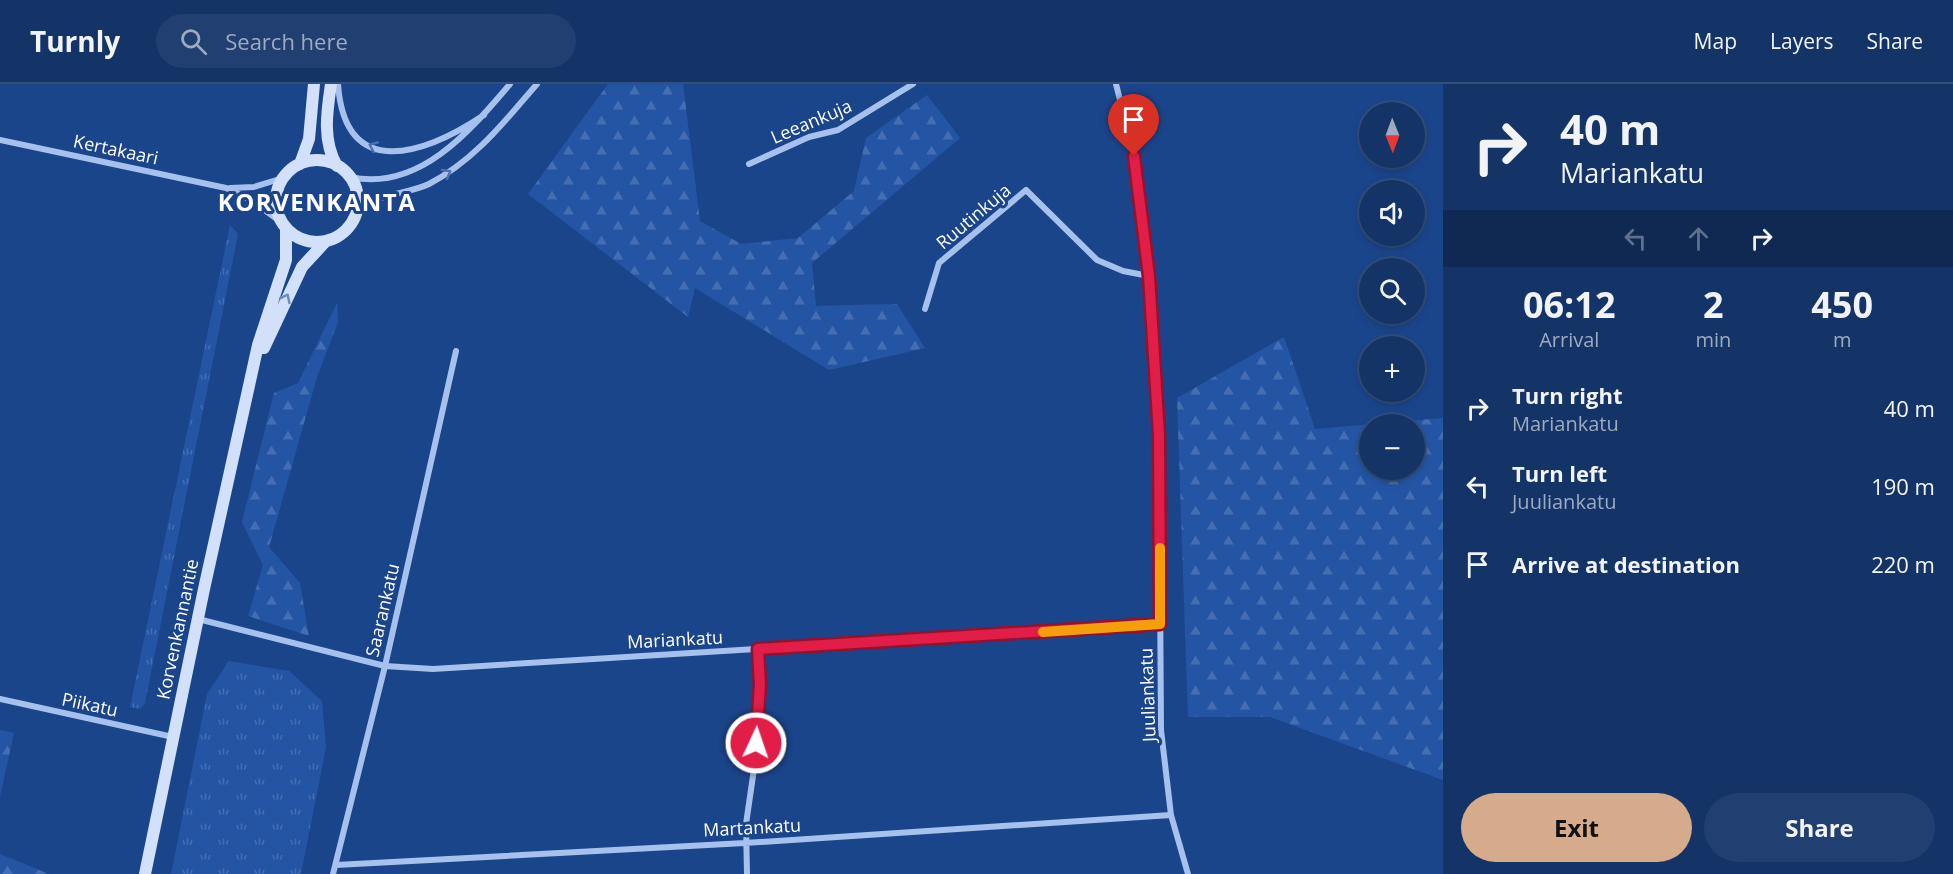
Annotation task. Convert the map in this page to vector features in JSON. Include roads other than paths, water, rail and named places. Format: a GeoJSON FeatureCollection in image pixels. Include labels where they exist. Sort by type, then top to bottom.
{"type":"FeatureCollection","features":[{"type":"Feature","properties":{"kind":"main road"},"geometry":{"type":"LineString","coordinates":[[300,164],[325,161],[337,166],[350,177],[357,194],[356,212],[345,231],[326,241],[304,240],[284,226],[276,200],[283,178],[300,164],[309,139],[314,84]]}},
{"type":"Feature","properties":{"kind":"main road"},"geometry":{"type":"LineString","coordinates":[[332,84],[326,128],[332,157],[337,166]]}},
{"type":"Feature","properties":{"kind":"main road","name":"Korvenkannantie"},"geometry":{"type":"LineString","coordinates":[[145,874],[258,345],[286,260],[284,226]]}},
{"type":"Feature","properties":{"kind":"main road","name":"Korvenkannantie"},"geometry":{"type":"LineString","coordinates":[[249,392],[268,337],[302,267],[326,241]]}},
{"type":"Feature","properties":{"kind":"street"},"geometry":{"type":"LineString","coordinates":[[338,84],[345,122],[365,144],[380,150],[395,152],[434,144],[455,134],[484,115]]}},
{"type":"Feature","properties":{"kind":"street"},"geometry":{"type":"LineString","coordinates":[[350,177],[375,180],[407,172],[446,151],[464,136],[510,84]]}},
{"type":"Feature","properties":{"kind":"street"},"geometry":{"type":"LineString","coordinates":[[356,212],[364,204],[426,185],[458,167],[482,148],[537,84]]}},
{"type":"Feature","properties":{"kind":"street","name":"Leeankuja"},"geometry":{"type":"LineString","coordinates":[[749,164],[809,137],[838,130],[914,84]]}},
{"type":"Feature","properties":{"kind":"street","name":"Juuliankatu"},"geometry":{"type":"LineString","coordinates":[[1116,84],[1134,156],[1149,276],[1159,435],[1161,730],[1171,815],[1188,874]]}},
{"type":"Feature","properties":{"kind":"street","name":"Kertakaari"},"geometry":{"type":"LineString","coordinates":[[0,140],[226,188],[251,200],[284,226]]}},
{"type":"Feature","properties":{"kind":"street","name":"Kertakaari"},"geometry":{"type":"LineString","coordinates":[[226,188],[254,187],[283,178]]}},
{"type":"Feature","properties":{"kind":"street","name":"Ruutinkuja"},"geometry":{"type":"LineString","coordinates":[[925,309],[939,263],[1026,190],[1097,260],[1124,271],[1149,276]]}},
{"type":"Feature","properties":{"kind":"street","name":"Saarankatu"},"geometry":{"type":"LineString","coordinates":[[333,874],[385,666],[456,351]]}},
{"type":"Feature","properties":{"kind":"street","name":"Mariankatu"},"geometry":{"type":"LineString","coordinates":[[198,619],[385,666],[433,669],[1160,624]]}},
{"type":"Feature","properties":{"kind":"street"},"geometry":{"type":"LineString","coordinates":[[747,874],[745,843],[755,762],[760,685],[758,649]]}},
{"type":"Feature","properties":{"kind":"street","name":"Piikatu"},"geometry":{"type":"LineString","coordinates":[[0,699],[173,737]]}},
{"type":"Feature","properties":{"kind":"street","name":"Martankatu"},"geometry":{"type":"LineString","coordinates":[[336,865],[745,843],[1171,815]]}},
{"type":"Feature","properties":{"kind":"district","name":"KORVENKANTA"},"geometry":{"type":"Point","coordinates":[317,201]}}]}
